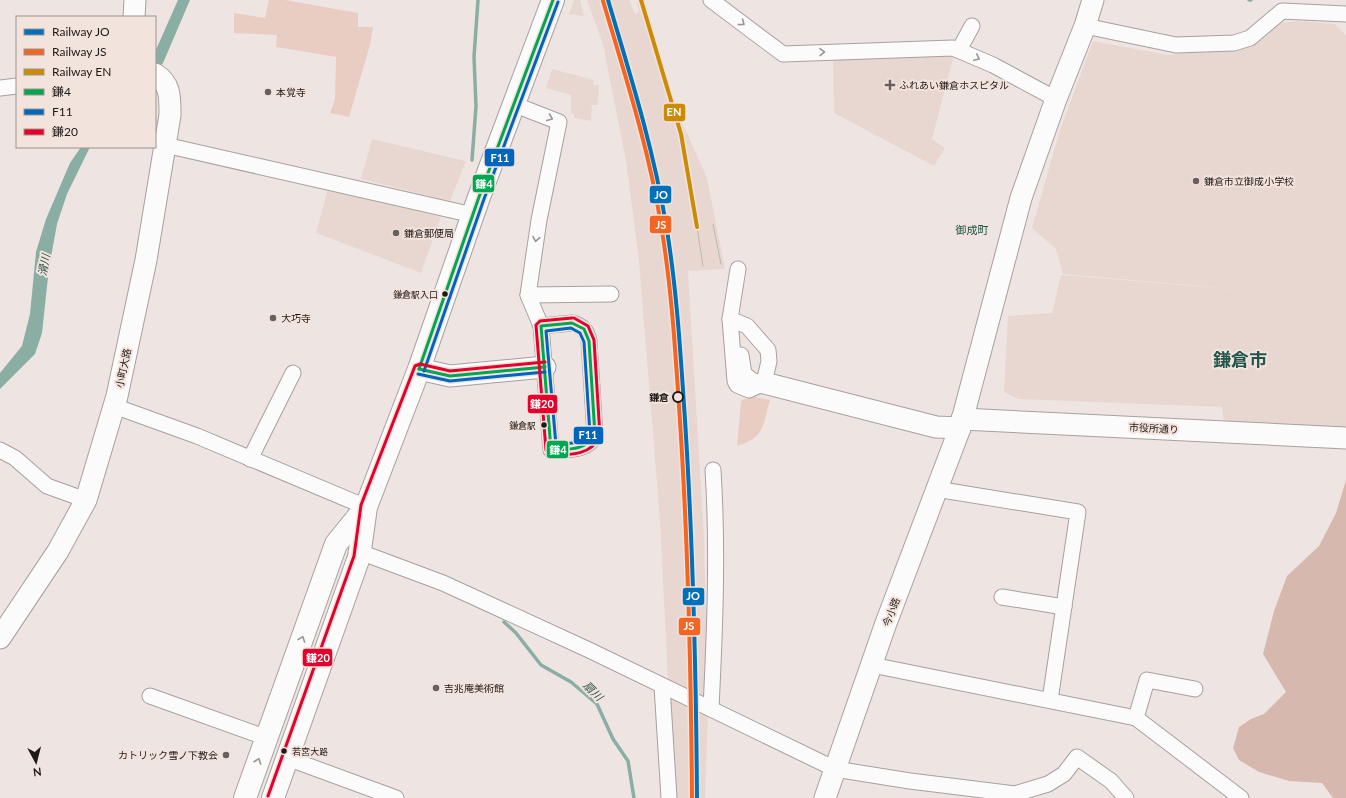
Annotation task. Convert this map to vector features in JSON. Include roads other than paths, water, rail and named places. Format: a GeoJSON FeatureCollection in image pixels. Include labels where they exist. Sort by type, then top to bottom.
{"type":"FeatureCollection","features":[{"type":"Feature","properties":{"kind":"main road"},"geometry":{"type":"LineString","coordinates":[[273,798],[360,550],[366,506],[419,369],[513,104],[552,0]]}},
{"type":"Feature","properties":{"kind":"main road"},"geometry":{"type":"LineString","coordinates":[[245,798],[338,540],[366,506]]}},
{"type":"Feature","properties":{"kind":"main road"},"geometry":{"type":"LineString","coordinates":[[338,540],[342,538],[353,540],[360,550]]}},
{"type":"Feature","properties":{"kind":"street"},"geometry":{"type":"LineString","coordinates":[[134,16],[135,0]]}},
{"type":"Feature","properties":{"kind":"street"},"geometry":{"type":"LineString","coordinates":[[711,0],[783,54],[898,48],[954,48],[993,65],[1056,99]]}},
{"type":"Feature","properties":{"kind":"street","name":"今小路"},"geometry":{"type":"LineString","coordinates":[[825,798],[872,665],[961,424],[1022,198],[1056,99],[1085,26],[1093,0]]}},
{"type":"Feature","properties":{"kind":"street"},"geometry":{"type":"LineString","coordinates":[[1085,26],[1176,45],[1234,43],[1250,38],[1282,10],[1346,14]]}},
{"type":"Feature","properties":{"kind":"street"},"geometry":{"type":"LineString","coordinates":[[959,50],[972,26]]}},
{"type":"Feature","properties":{"kind":"street","name":"小町大路"},"geometry":{"type":"LineString","coordinates":[[0,638],[58,551],[86,500],[114,406],[146,260],[170,115],[170,97],[167,85],[157,75]]}},
{"type":"Feature","properties":{"kind":"street"},"geometry":{"type":"LineString","coordinates":[[0,88],[16,86]]}},
{"type":"Feature","properties":{"kind":"street"},"geometry":{"type":"LineString","coordinates":[[513,104],[559,122],[538,226],[528,295],[541,326],[551,450],[588,445],[593,440],[596,428],[587,333],[579,325],[572,323],[541,326]]}},
{"type":"Feature","properties":{"kind":"street"},"geometry":{"type":"LineString","coordinates":[[165,145],[473,215]]}},
{"type":"Feature","properties":{"kind":"street"},"geometry":{"type":"LineString","coordinates":[[730,319],[748,326],[768,350],[769,361],[766,376],[749,390],[737,385],[734,381],[730,319],[738,269]]}},
{"type":"Feature","properties":{"kind":"street"},"geometry":{"type":"LineString","coordinates":[[528,295],[611,294]]}},
{"type":"Feature","properties":{"kind":"street"},"geometry":{"type":"LineString","coordinates":[[730,319],[740,336],[742,370],[748,379],[766,376]]}},
{"type":"Feature","properties":{"kind":"street"},"geometry":{"type":"LineString","coordinates":[[740,349],[749,340],[761,341]]}},
{"type":"Feature","properties":{"kind":"street"},"geometry":{"type":"LineString","coordinates":[[419,369],[450,376],[545,367]]}},
{"type":"Feature","properties":{"kind":"street"},"geometry":{"type":"LineString","coordinates":[[250,459],[293,373]]}},
{"type":"Feature","properties":{"kind":"street","name":"市役所通り"},"geometry":{"type":"LineString","coordinates":[[766,376],[936,427],[961,424],[1346,438]]}},
{"type":"Feature","properties":{"kind":"street"},"geometry":{"type":"LineString","coordinates":[[114,406],[197,436],[366,506]]}},
{"type":"Feature","properties":{"kind":"street"},"geometry":{"type":"LineString","coordinates":[[0,450],[15,458],[47,486],[86,500]]}},
{"type":"Feature","properties":{"kind":"street"},"geometry":{"type":"LineString","coordinates":[[711,708],[715,606],[716,523],[713,470]]}},
{"type":"Feature","properties":{"kind":"street"},"geometry":{"type":"LineString","coordinates":[[936,490],[1078,512],[1050,700]]}},
{"type":"Feature","properties":{"kind":"street"},"geometry":{"type":"LineString","coordinates":[[360,550],[443,583],[582,646],[835,769],[910,781],[1015,794],[1048,784],[1064,774],[1077,757],[1111,781],[1126,798]]}},
{"type":"Feature","properties":{"kind":"street"},"geometry":{"type":"LineString","coordinates":[[1002,597],[1064,607]]}},
{"type":"Feature","properties":{"kind":"street"},"geometry":{"type":"LineString","coordinates":[[872,665],[1136,718],[1241,798]]}},
{"type":"Feature","properties":{"kind":"street"},"geometry":{"type":"LineString","coordinates":[[1136,718],[1147,680],[1195,689]]}},
{"type":"Feature","properties":{"kind":"street"},"geometry":{"type":"LineString","coordinates":[[662,686],[669,798]]}},
{"type":"Feature","properties":{"kind":"street"},"geometry":{"type":"LineString","coordinates":[[150,696],[267,738]]}},
{"type":"Feature","properties":{"kind":"street"},"geometry":{"type":"LineString","coordinates":[[287,758],[396,798]]}},
{"type":"Feature","properties":{"kind":"water"},"geometry":{"type":"Polygon","coordinates":[[[178,0],[190,0],[163,63],[156,71],[156,50],[178,0]]]}},
{"type":"Feature","properties":{"kind":"water","name":"滑川"},"geometry":{"type":"Polygon","coordinates":[[[80,148],[90,148],[67,194],[57,224],[49,268],[42,333],[35,354],[0,389],[0,373],[22,346],[30,314],[36,252],[46,219],[70,163],[80,148]]]}},
{"type":"Feature","properties":{"kind":"waterway"},"geometry":{"type":"LineString","coordinates":[[472,160],[476,106],[474,57],[478,0]]}},
{"type":"Feature","properties":{"kind":"waterway","name":"扇川"},"geometry":{"type":"LineString","coordinates":[[504,622],[516,633],[541,665],[571,682],[597,704],[613,739],[628,761],[634,798]]}},
{"type":"Feature","properties":{"kind":"tram line"},"geometry":{"type":"LineString","coordinates":[[713,224],[721,264]]}},
{"type":"Feature","properties":{"kind":"tram line"},"geometry":{"type":"LineString","coordinates":[[697,227],[703,266]]}},
{"type":"Feature","properties":{"kind":"rail line","name":"JO"},"geometry":{"type":"LineString","coordinates":[[608,0],[625,55],[655,167],[666,224],[675,292],[690,503],[695,651],[697,798]]}},
{"type":"Feature","properties":{"kind":"rail line","name":"EN"},"geometry":{"type":"LineString","coordinates":[[641,0],[681,134],[697,227]]}},
{"type":"Feature","properties":{"kind":"rail line","name":"JS"},"geometry":{"type":"LineString","coordinates":[[603,1],[636,112],[650,168],[661,225],[670,292],[685,504],[690,651],[692,798]]}},
{"type":"Feature","properties":{"kind":"place","name":"ふれあい鎌倉ホスピタル"},"geometry":{"type":"Point","coordinates":[890,85]}},
{"type":"Feature","properties":{"kind":"place","name":"本覚寺"},"geometry":{"type":"Point","coordinates":[268,92]}},
{"type":"Feature","properties":{"kind":"place","name":"鎌倉市立御成小学校"},"geometry":{"type":"Point","coordinates":[1196,181]}},
{"type":"Feature","properties":{"kind":"place","name":"鎌倉郵便局"},"geometry":{"type":"Point","coordinates":[396,233]}},
{"type":"Feature","properties":{"kind":"place","name":"鎌倉駅入口"},"geometry":{"type":"Point","coordinates":[445,294]}},
{"type":"Feature","properties":{"kind":"place","name":"大巧寺"},"geometry":{"type":"Point","coordinates":[273,318]}},
{"type":"Feature","properties":{"kind":"place","name":"鎌倉"},"geometry":{"type":"Point","coordinates":[678,397]}},
{"type":"Feature","properties":{"kind":"place","name":"鎌倉駅"},"geometry":{"type":"Point","coordinates":[544,425]}},
{"type":"Feature","properties":{"kind":"place","name":"吉兆庵美術館"},"geometry":{"type":"Point","coordinates":[436,688]}},
{"type":"Feature","properties":{"kind":"place","name":"若宮大路"},"geometry":{"type":"Point","coordinates":[284,751]}},
{"type":"Feature","properties":{"kind":"place","name":"カトリック雪ノ下教会"},"geometry":{"type":"Point","coordinates":[226,755]}},
{"type":"Feature","properties":{"kind":"district","name":"御成町"},"geometry":{"type":"Point","coordinates":[972,230]}},
{"type":"Feature","properties":{"kind":"district","name":"鎌倉市"},"geometry":{"type":"Point","coordinates":[1240,360]}}]}
